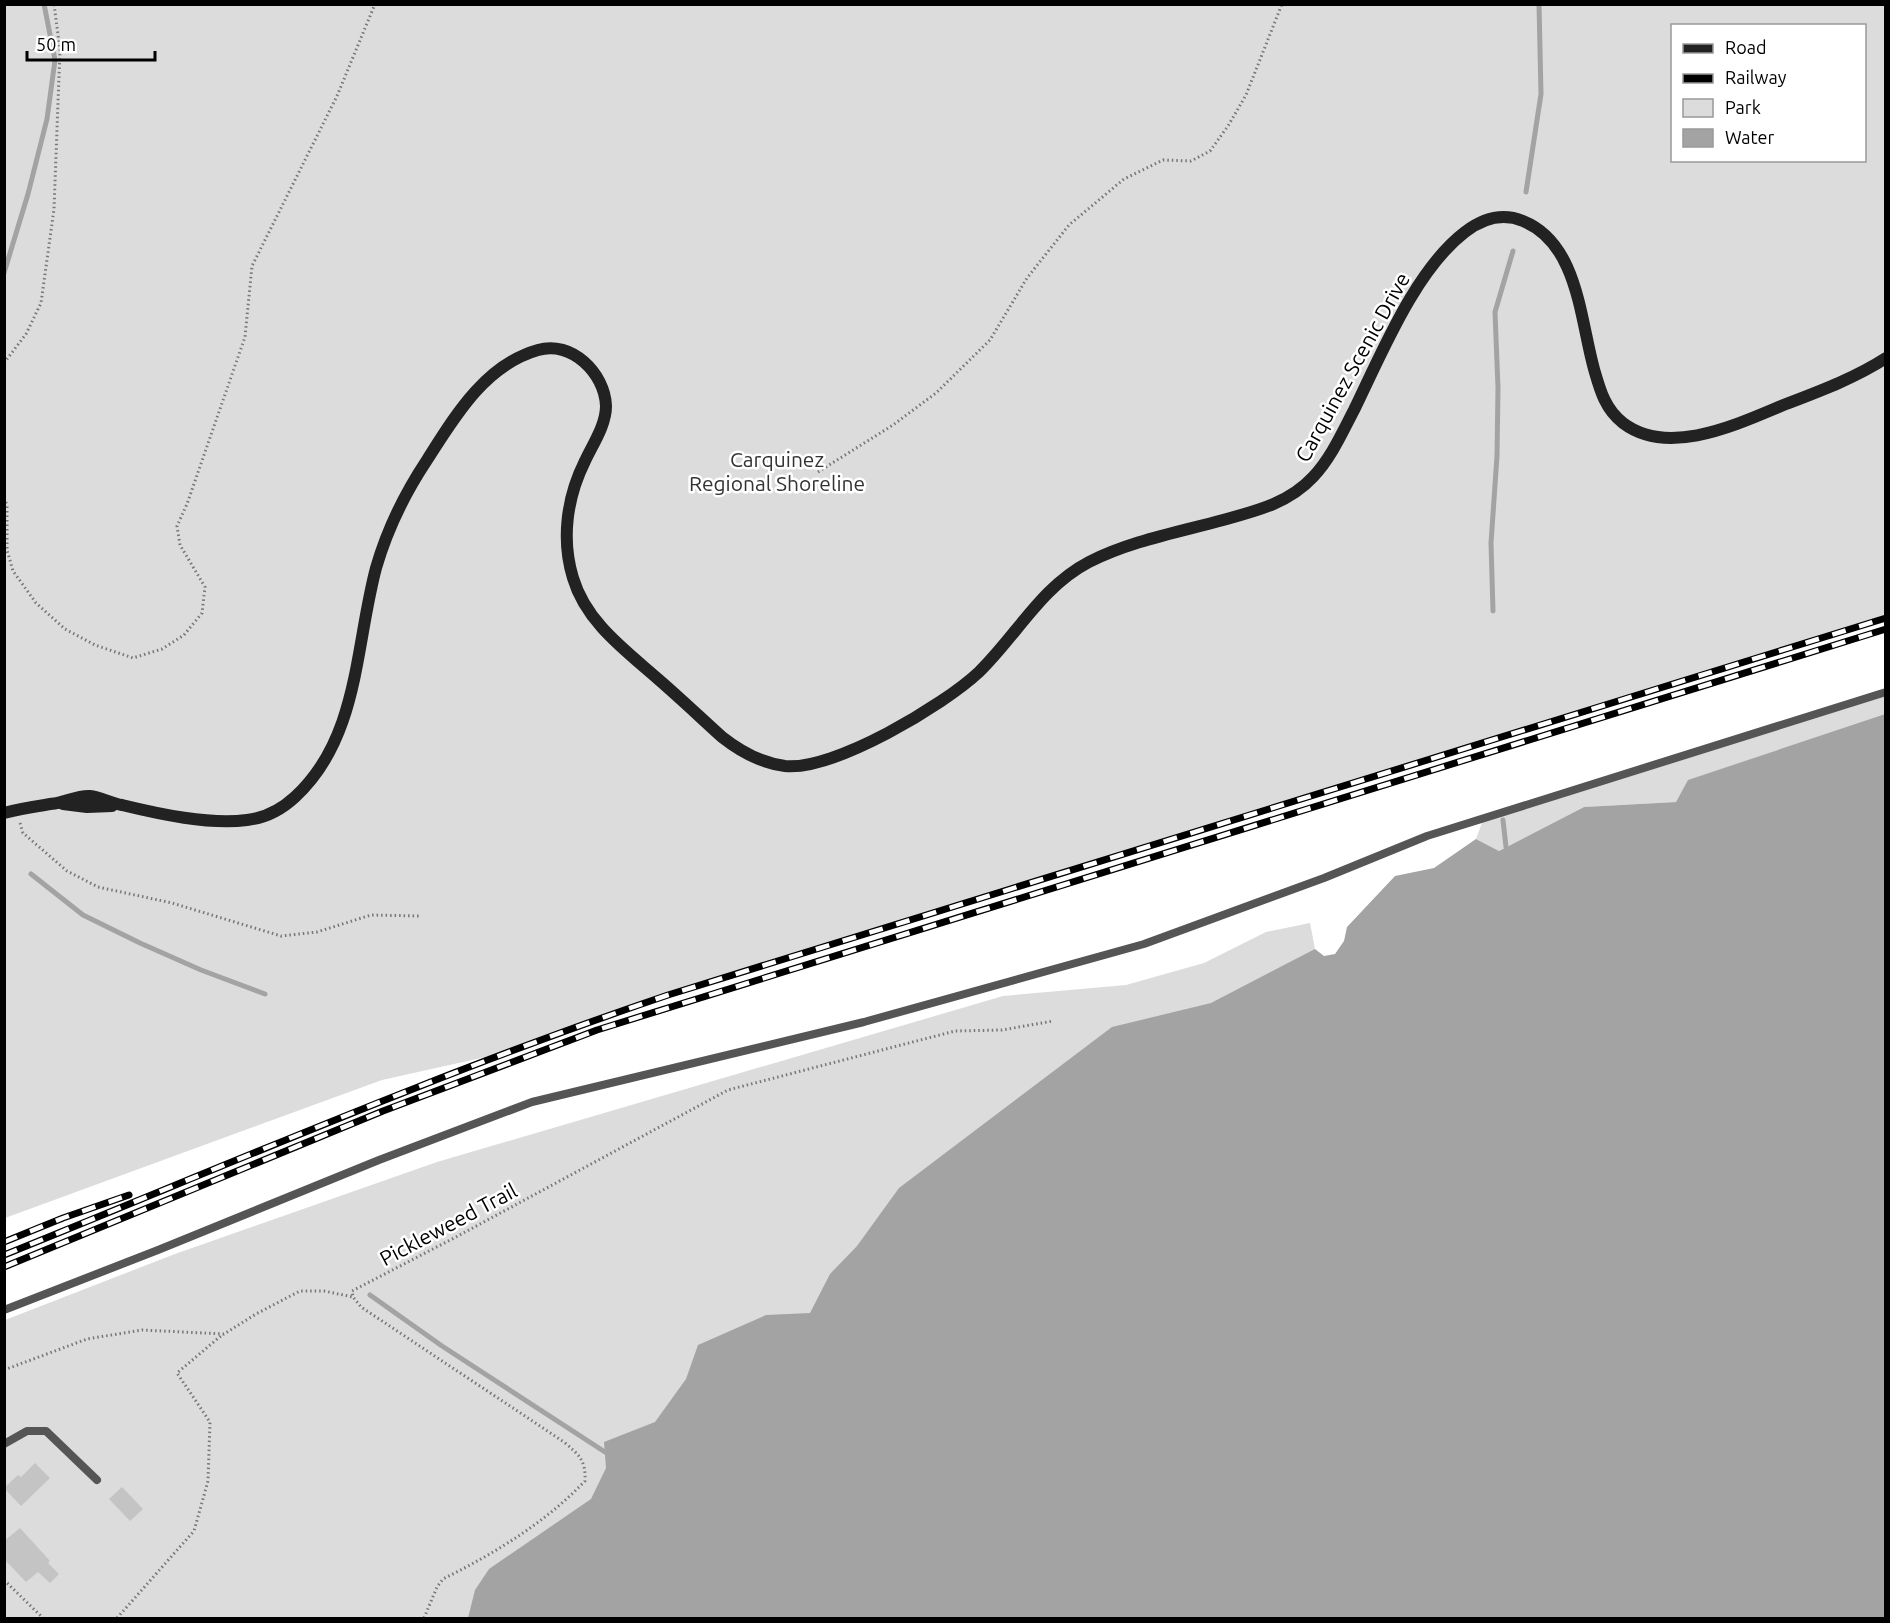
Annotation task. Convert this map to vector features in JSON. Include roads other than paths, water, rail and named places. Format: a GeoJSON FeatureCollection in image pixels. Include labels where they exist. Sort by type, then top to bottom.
{"type":"FeatureCollection","features":[{"type":"Feature","properties":{"kind":"street","name":"Carquinez Scenic Drive"},"geometry":{"type":"LineString","coordinates":[[11,811],[54,803],[87,807],[122,805],[207,820],[232,822],[253,820],[271,813],[288,802],[305,787],[333,744],[344,720],[351,698],[376,569],[390,527],[413,481],[454,416],[477,388],[525,354],[543,348],[557,348],[573,354],[587,364],[597,377],[604,392],[606,408],[603,425],[578,474],[567,518],[568,557],[580,597],[603,628],[738,750],[754,758],[788,766],[804,766],[864,745],[941,702],[980,671],[1047,594],[1071,573],[1093,560],[1132,546],[1266,508],[1298,491],[1312,478],[1331,453],[1399,319],[1425,276],[1444,251],[1481,222],[1498,216],[1517,218],[1532,225],[1557,246],[1570,273],[1588,349],[1606,404],[1620,421],[1645,435],[1678,438],[1719,430],[1817,392],[1886,358]]}},
{"type":"Feature","properties":{"kind":"lane"},"geometry":{"type":"LineString","coordinates":[[4,1310],[379,1160],[532,1102],[864,1022],[1144,944],[1323,878],[1427,836],[1886,692]]}},
{"type":"Feature","properties":{"kind":"lane"},"geometry":{"type":"LineString","coordinates":[[4,1444],[27,1431],[46,1431],[97,1480]]}},
{"type":"Feature","properties":{"kind":"water"},"geometry":{"type":"Polygon","coordinates":[[[1885,714],[1885,1618],[468,1618],[475,1590],[489,1569],[591,1499],[606,1468],[604,1442],[655,1422],[686,1379],[698,1345],[766,1315],[810,1313],[830,1274],[857,1246],[899,1188],[1112,1027],[1211,1003],[1315,949],[1324,956],[1335,954],[1344,941],[1347,927],[1395,876],[1434,868],[1476,839],[1499,851],[1584,807],[1676,802],[1688,780],[1885,714]]]}},
{"type":"Feature","properties":{"kind":"waterway"},"geometry":{"type":"LineString","coordinates":[[4,273],[28,194],[47,119],[55,60],[44,4]]}},
{"type":"Feature","properties":{"kind":"waterway"},"geometry":{"type":"LineString","coordinates":[[1526,192],[1541,94],[1539,4]]}},
{"type":"Feature","properties":{"kind":"waterway"},"geometry":{"type":"LineString","coordinates":[[1493,611],[1491,543],[1497,456],[1498,388],[1495,312],[1513,251]]}},
{"type":"Feature","properties":{"kind":"waterway"},"geometry":{"type":"LineString","coordinates":[[1503,820],[1506,847]]}},
{"type":"Feature","properties":{"kind":"waterway"},"geometry":{"type":"LineString","coordinates":[[31,874],[83,915],[201,970],[265,994]]}},
{"type":"Feature","properties":{"kind":"waterway"},"geometry":{"type":"LineString","coordinates":[[370,1295],[442,1346],[605,1452]]}},
{"type":"Feature","properties":{"kind":"railway"},"geometry":{"type":"LineString","coordinates":[[4,1255],[417,1087],[668,995],[1886,618]]}},
{"type":"Feature","properties":{"kind":"railway"},"geometry":{"type":"LineString","coordinates":[[4,1267],[383,1111],[597,1030],[1886,629]]}},
{"type":"Feature","properties":{"kind":"railway"},"geometry":{"type":"LineString","coordinates":[[4,1242],[129,1195]]}},
{"type":"Feature","properties":{"kind":"park label","name":"Carquinez Regional Shoreline"},"geometry":{"type":"Point","coordinates":[777,471]}}]}
